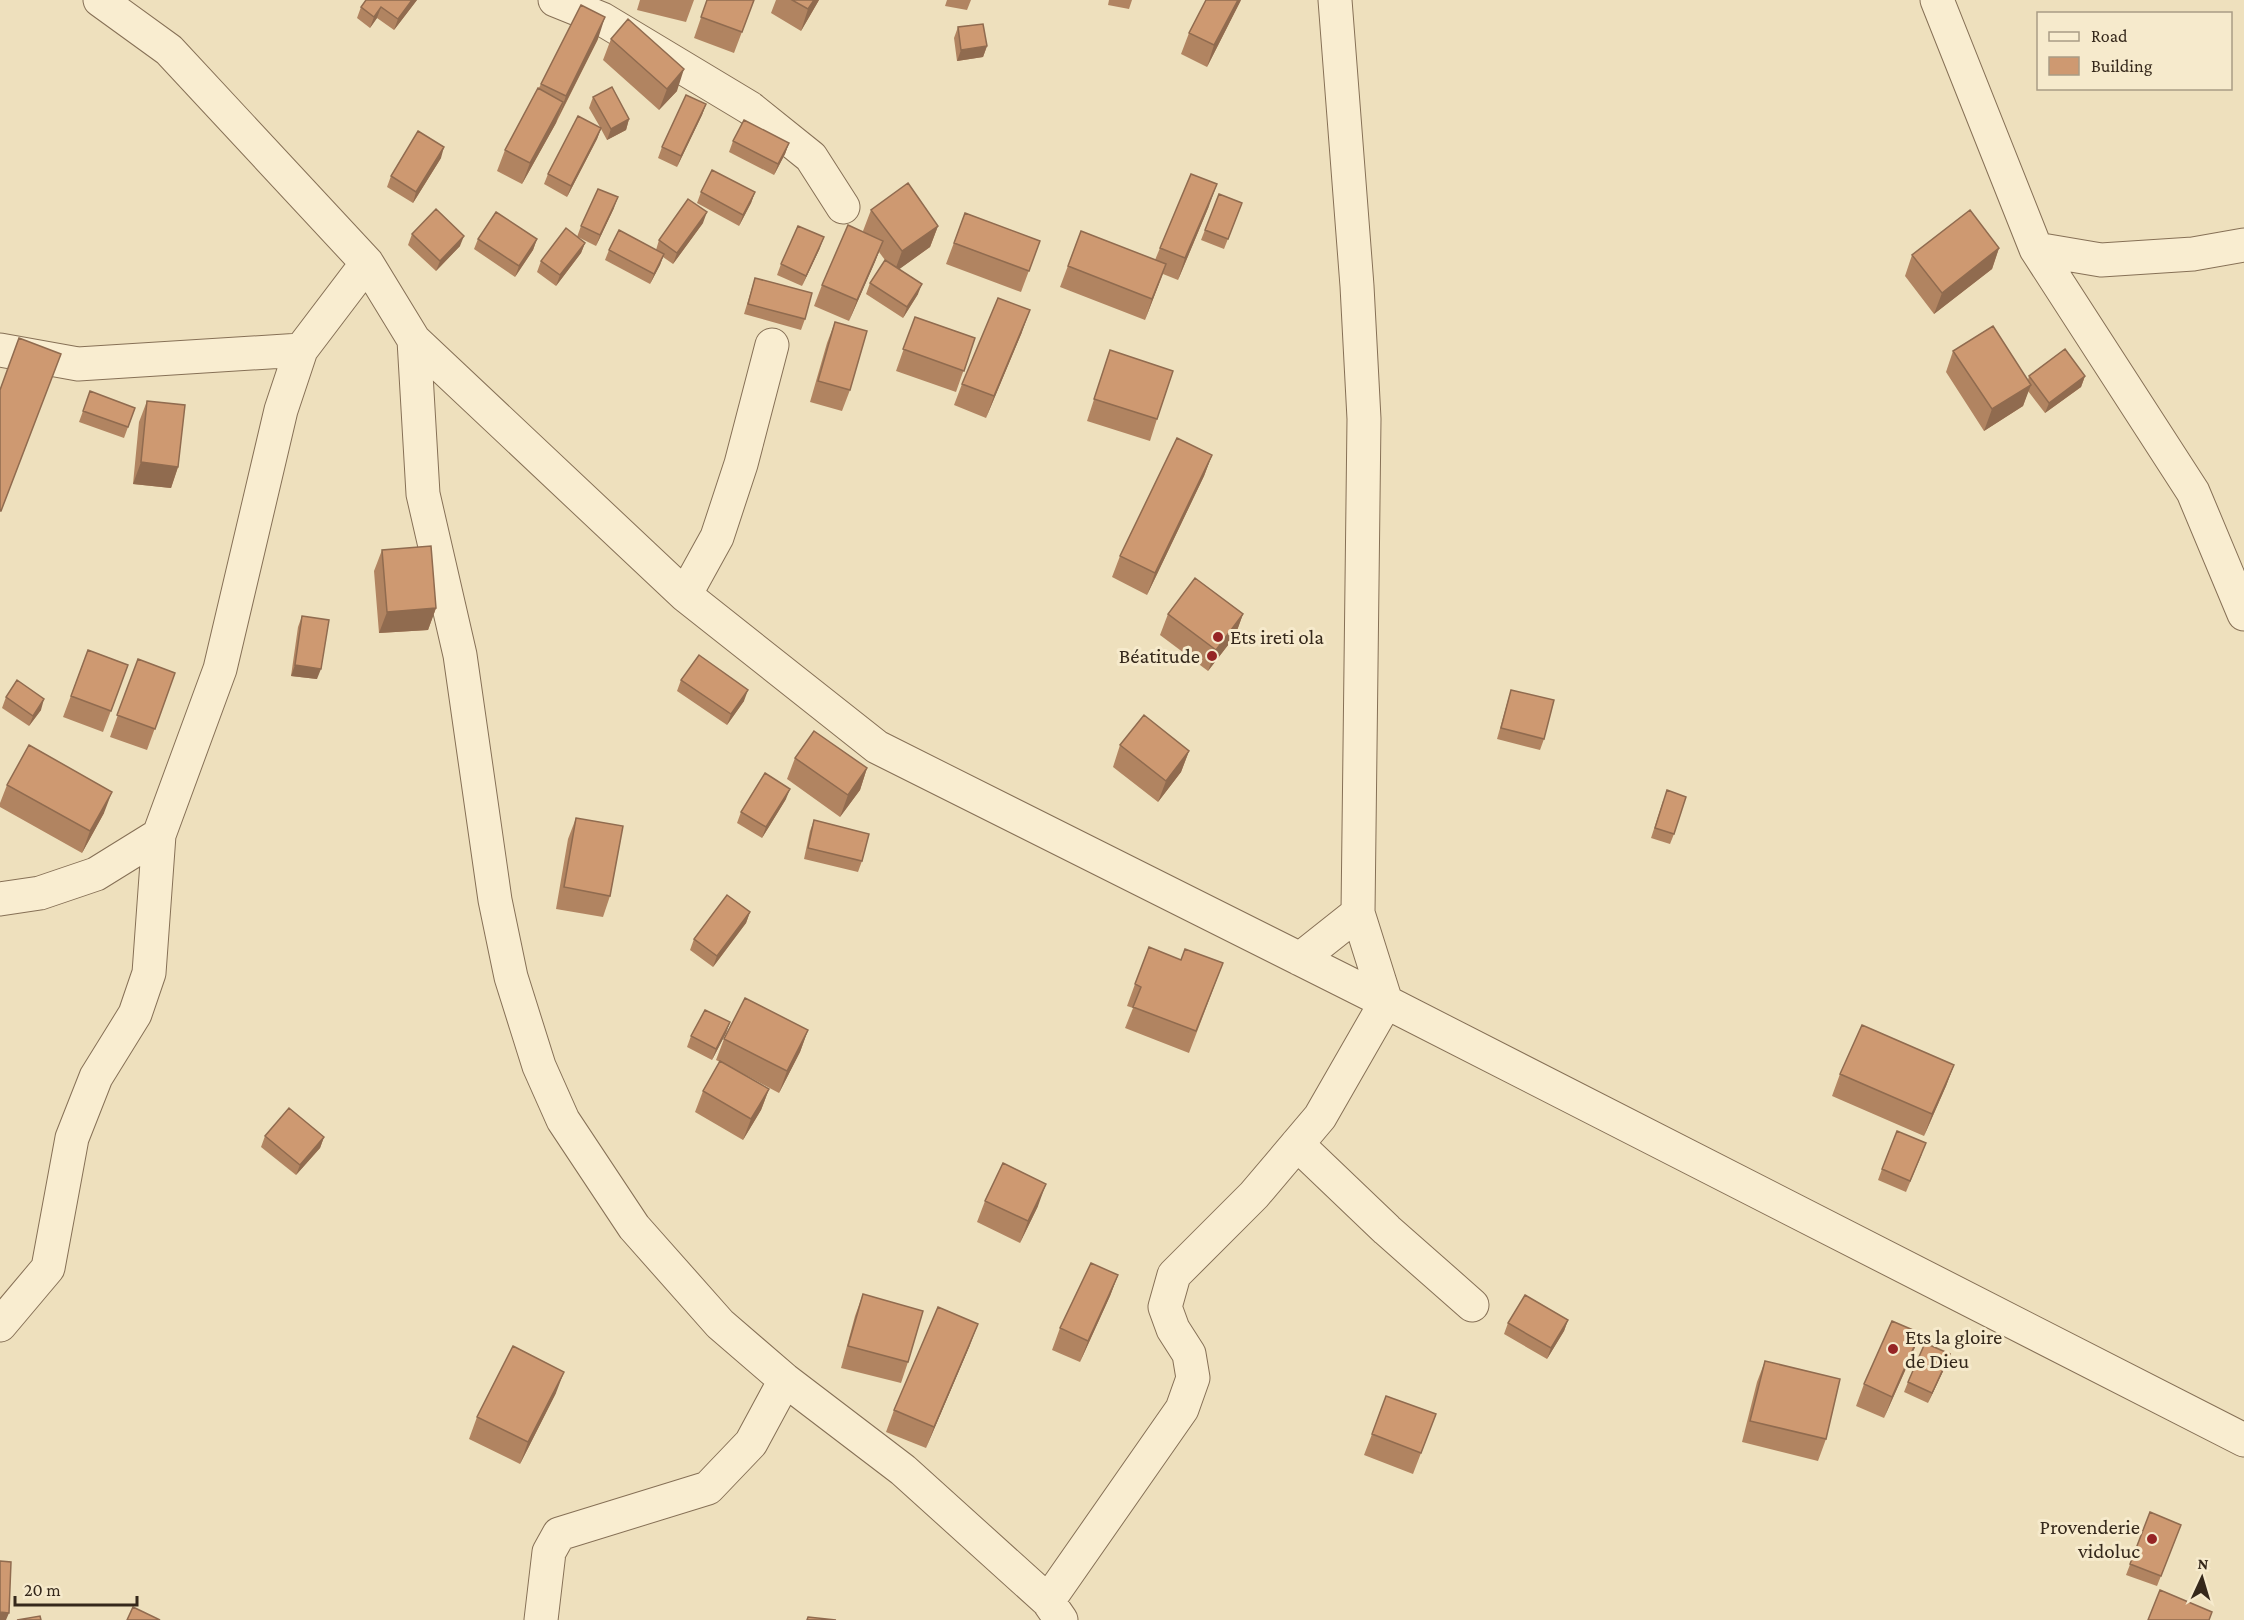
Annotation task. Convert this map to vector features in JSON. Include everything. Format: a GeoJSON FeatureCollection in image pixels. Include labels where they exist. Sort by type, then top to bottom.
{"type":"FeatureCollection","features":[{"type":"Feature","properties":{"kind":"street"},"geometry":{"type":"LineString","coordinates":[[100,0],[169,50],[367,263],[414,340],[685,595],[877,747],[1386,1002],[2244,1440]]}},
{"type":"Feature","properties":{"kind":"street"},"geometry":{"type":"LineString","coordinates":[[555,0],[602,19],[750,108],[811,157],[843,207]]}},
{"type":"Feature","properties":{"kind":"street"},"geometry":{"type":"LineString","coordinates":[[414,340],[423,494],[460,655],[495,900],[511,976],[538,1066],[563,1120],[634,1227],[720,1324],[785,1380],[903,1470],[1054,1611],[1182,1409],[1193,1378],[1189,1354],[1173,1329],[1165,1307],[1174,1275],[1254,1195],[1320,1117],[1386,1002],[1358,913],[1364,419],[1357,286],[1335,0]]}},
{"type":"Feature","properties":{"kind":"street"},"geometry":{"type":"LineString","coordinates":[[1937,0],[2036,249],[2193,492],[2244,614]]}},
{"type":"Feature","properties":{"kind":"street"},"geometry":{"type":"LineString","coordinates":[[2036,249],[2101,260],[2193,254],[2244,245]]}},
{"type":"Feature","properties":{"kind":"street"},"geometry":{"type":"LineString","coordinates":[[0,1325],[48,1268],[72,1138],[96,1077],[135,1014],[149,973],[159,835],[220,669],[281,410],[301,350],[367,263]]}},
{"type":"Feature","properties":{"kind":"street"},"geometry":{"type":"LineString","coordinates":[[685,595],[717,537],[741,464],[772,345]]}},
{"type":"Feature","properties":{"kind":"street"},"geometry":{"type":"LineString","coordinates":[[0,350],[78,364],[301,350]]}},
{"type":"Feature","properties":{"kind":"street"},"geometry":{"type":"LineString","coordinates":[[0,899],[40,893],[96,874],[159,835]]}},
{"type":"Feature","properties":{"kind":"street"},"geometry":{"type":"LineString","coordinates":[[1300,959],[1358,913]]}},
{"type":"Feature","properties":{"kind":"street"},"geometry":{"type":"LineString","coordinates":[[1297,1144],[1387,1230],[1472,1305]]}},
{"type":"Feature","properties":{"kind":"street"},"geometry":{"type":"LineString","coordinates":[[541,1620],[549,1552],[560,1534],[708,1488],[751,1443],[785,1380]]}},
{"type":"Feature","properties":{"kind":"building"},"geometry":{"type":"Polygon","coordinates":[[[366,0],[412,0],[398,19],[381,7],[374,17],[361,7],[366,0]]]}},
{"type":"Feature","properties":{"kind":"building"},"geometry":{"type":"Polygon","coordinates":[[[707,0],[754,0],[742,32],[701,17],[707,0]]]}},
{"type":"Feature","properties":{"kind":"building"},"geometry":{"type":"Polygon","coordinates":[[[792,0],[814,0],[808,9],[792,0]]]}},
{"type":"Feature","properties":{"kind":"building"},"geometry":{"type":"Polygon","coordinates":[[[1206,0],[1238,0],[1214,45],[1189,33],[1206,0]]]}},
{"type":"Feature","properties":{"kind":"building"},"geometry":{"type":"Polygon","coordinates":[[[581,5],[605,17],[566,96],[541,84],[581,5]]]}},
{"type":"Feature","properties":{"kind":"building"},"geometry":{"type":"Polygon","coordinates":[[[628,19],[684,69],[667,89],[611,39],[628,19]]]}},
{"type":"Feature","properties":{"kind":"building"},"geometry":{"type":"Polygon","coordinates":[[[983,24],[987,46],[961,50],[958,27],[983,24]]]}},
{"type":"Feature","properties":{"kind":"building"},"geometry":{"type":"Polygon","coordinates":[[[612,87],[629,119],[611,129],[593,97],[612,87]]]}},
{"type":"Feature","properties":{"kind":"building"},"geometry":{"type":"Polygon","coordinates":[[[538,88],[563,102],[530,163],[505,150],[538,88]]]}},
{"type":"Feature","properties":{"kind":"building"},"geometry":{"type":"Polygon","coordinates":[[[686,95],[706,104],[681,156],[662,147],[686,95]]]}},
{"type":"Feature","properties":{"kind":"building"},"geometry":{"type":"Polygon","coordinates":[[[578,116],[601,128],[571,186],[548,174],[578,116]]]}},
{"type":"Feature","properties":{"kind":"building"},"geometry":{"type":"Polygon","coordinates":[[[744,120],[789,143],[778,164],[733,141],[744,120]]]}},
{"type":"Feature","properties":{"kind":"building"},"geometry":{"type":"Polygon","coordinates":[[[418,131],[444,147],[416,192],[391,176],[418,131]]]}},
{"type":"Feature","properties":{"kind":"building"},"geometry":{"type":"Polygon","coordinates":[[[712,170],[755,192],[743,215],[701,192],[712,170]]]}},
{"type":"Feature","properties":{"kind":"building"},"geometry":{"type":"Polygon","coordinates":[[[1191,174],[1217,184],[1185,258],[1160,248],[1191,174]]]}},
{"type":"Feature","properties":{"kind":"building"},"geometry":{"type":"Polygon","coordinates":[[[908,183],[938,226],[902,251],[871,210],[908,183]]]}},
{"type":"Feature","properties":{"kind":"building"},"geometry":{"type":"Polygon","coordinates":[[[598,189],[618,197],[600,235],[581,226],[598,189]]]}},
{"type":"Feature","properties":{"kind":"building"},"geometry":{"type":"Polygon","coordinates":[[[1219,194],[1242,203],[1228,239],[1205,230],[1219,194]]]}},
{"type":"Feature","properties":{"kind":"building"},"geometry":{"type":"Polygon","coordinates":[[[688,199],[707,212],[677,253],[659,240],[688,199]]]}},
{"type":"Feature","properties":{"kind":"building"},"geometry":{"type":"Polygon","coordinates":[[[436,209],[464,236],[440,261],[412,234],[436,209]]]}},
{"type":"Feature","properties":{"kind":"building"},"geometry":{"type":"Polygon","coordinates":[[[1970,210],[1999,248],[1942,293],[1912,255],[1970,210]]]}},
{"type":"Feature","properties":{"kind":"building"},"geometry":{"type":"Polygon","coordinates":[[[496,212],[537,239],[519,266],[478,239],[496,212]]]}},
{"type":"Feature","properties":{"kind":"building"},"geometry":{"type":"Polygon","coordinates":[[[965,213],[1040,241],[1029,271],[954,243],[965,213]]]}},
{"type":"Feature","properties":{"kind":"building"},"geometry":{"type":"Polygon","coordinates":[[[848,225],[883,241],[857,300],[822,285],[848,225]]]}},
{"type":"Feature","properties":{"kind":"building"},"geometry":{"type":"Polygon","coordinates":[[[798,226],[824,237],[806,276],[781,264],[798,226]]]}},
{"type":"Feature","properties":{"kind":"building"},"geometry":{"type":"Polygon","coordinates":[[[566,228],[585,243],[560,275],[541,261],[566,228]]]}},
{"type":"Feature","properties":{"kind":"building"},"geometry":{"type":"Polygon","coordinates":[[[619,230],[664,254],[654,274],[609,250],[619,230]]]}},
{"type":"Feature","properties":{"kind":"building"},"geometry":{"type":"Polygon","coordinates":[[[1081,231],[1166,264],[1152,299],[1068,266],[1081,231]]]}},
{"type":"Feature","properties":{"kind":"building"},"geometry":{"type":"Polygon","coordinates":[[[885,260],[922,284],[907,307],[870,283],[885,260]]]}},
{"type":"Feature","properties":{"kind":"building"},"geometry":{"type":"Polygon","coordinates":[[[755,278],[812,293],[805,319],[748,304],[755,278]]]}},
{"type":"Feature","properties":{"kind":"building"},"geometry":{"type":"Polygon","coordinates":[[[998,298],[1030,310],[994,396],[962,384],[998,298]]]}},
{"type":"Feature","properties":{"kind":"building"},"geometry":{"type":"Polygon","coordinates":[[[915,317],[975,338],[964,371],[903,349],[915,317]]]}},
{"type":"Feature","properties":{"kind":"building"},"geometry":{"type":"Polygon","coordinates":[[[835,322],[867,331],[850,390],[818,381],[835,322]]]}},
{"type":"Feature","properties":{"kind":"building"},"geometry":{"type":"Polygon","coordinates":[[[1993,326],[2031,385],[1992,409],[1953,351],[1993,326]]]}},
{"type":"Feature","properties":{"kind":"building"},"geometry":{"type":"Polygon","coordinates":[[[19,338],[61,354],[0,511],[0,390],[19,338]]]}},
{"type":"Feature","properties":{"kind":"building"},"geometry":{"type":"Polygon","coordinates":[[[2065,349],[2085,376],[2049,403],[2029,376],[2065,349]]]}},
{"type":"Feature","properties":{"kind":"building"},"geometry":{"type":"Polygon","coordinates":[[[1110,350],[1173,371],[1157,419],[1094,399],[1110,350]]]}},
{"type":"Feature","properties":{"kind":"building"},"geometry":{"type":"Polygon","coordinates":[[[90,391],[135,408],[128,427],[83,411],[90,391]]]}},
{"type":"Feature","properties":{"kind":"building"},"geometry":{"type":"Polygon","coordinates":[[[147,401],[185,405],[178,467],[141,462],[147,401]]]}},
{"type":"Feature","properties":{"kind":"building"},"geometry":{"type":"Polygon","coordinates":[[[1177,438],[1212,455],[1155,573],[1120,556],[1177,438]]]}},
{"type":"Feature","properties":{"kind":"building"},"geometry":{"type":"Polygon","coordinates":[[[431,546],[436,608],[387,612],[382,550],[431,546]]]}},
{"type":"Feature","properties":{"kind":"building"},"geometry":{"type":"Polygon","coordinates":[[[1195,578],[1243,614],[1216,650],[1168,614],[1195,578]]]}},
{"type":"Feature","properties":{"kind":"building"},"geometry":{"type":"Polygon","coordinates":[[[302,616],[329,620],[321,669],[295,665],[302,616]]]}},
{"type":"Feature","properties":{"kind":"building"},"geometry":{"type":"Polygon","coordinates":[[[88,650],[128,665],[111,711],[71,696],[88,650]]]}},
{"type":"Feature","properties":{"kind":"building"},"geometry":{"type":"Polygon","coordinates":[[[699,655],[748,690],[731,714],[681,680],[699,655]]]}},
{"type":"Feature","properties":{"kind":"building"},"geometry":{"type":"Polygon","coordinates":[[[138,659],[175,673],[155,729],[117,715],[138,659]]]}},
{"type":"Feature","properties":{"kind":"building"},"geometry":{"type":"Polygon","coordinates":[[[17,680],[44,699],[33,716],[6,697],[17,680]]]}},
{"type":"Feature","properties":{"kind":"building"},"geometry":{"type":"Polygon","coordinates":[[[1511,690],[1554,700],[1544,739],[1501,728],[1511,690]]]}},
{"type":"Feature","properties":{"kind":"building"},"geometry":{"type":"Polygon","coordinates":[[[1144,715],[1189,751],[1166,781],[1120,745],[1144,715]]]}},
{"type":"Feature","properties":{"kind":"building"},"geometry":{"type":"Polygon","coordinates":[[[814,731],[867,768],[848,795],[795,758],[814,731]]]}},
{"type":"Feature","properties":{"kind":"building"},"geometry":{"type":"Polygon","coordinates":[[[29,745],[112,792],[90,831],[7,785],[29,745]]]}},
{"type":"Feature","properties":{"kind":"building"},"geometry":{"type":"Polygon","coordinates":[[[765,773],[790,789],[766,827],[741,812],[765,773]]]}},
{"type":"Feature","properties":{"kind":"building"},"geometry":{"type":"Polygon","coordinates":[[[1667,790],[1686,797],[1674,834],[1655,828],[1667,790]]]}},
{"type":"Feature","properties":{"kind":"building"},"geometry":{"type":"Polygon","coordinates":[[[576,818],[623,826],[610,896],[564,887],[576,818]]]}},
{"type":"Feature","properties":{"kind":"building"},"geometry":{"type":"Polygon","coordinates":[[[814,820],[869,834],[862,861],[808,848],[814,820]]]}},
{"type":"Feature","properties":{"kind":"building"},"geometry":{"type":"Polygon","coordinates":[[[727,895],[750,912],[717,956],[694,939],[727,895]]]}},
{"type":"Feature","properties":{"kind":"building"},"geometry":{"type":"Polygon","coordinates":[[[1149,947],[1181,960],[1185,949],[1223,963],[1196,1031],[1133,1007],[1141,987],[1135,984],[1149,947]]]}},
{"type":"Feature","properties":{"kind":"building"},"geometry":{"type":"Polygon","coordinates":[[[745,998],[808,1030],[787,1071],[724,1039],[745,998]]]}},
{"type":"Feature","properties":{"kind":"building"},"geometry":{"type":"Polygon","coordinates":[[[705,1010],[730,1022],[716,1049],[691,1036],[705,1010]]]}},
{"type":"Feature","properties":{"kind":"building"},"geometry":{"type":"Polygon","coordinates":[[[1862,1025],[1954,1065],[1932,1114],[1840,1074],[1862,1025]]]}},
{"type":"Feature","properties":{"kind":"building"},"geometry":{"type":"Polygon","coordinates":[[[720,1061],[769,1089],[751,1119],[703,1091],[720,1061]]]}},
{"type":"Feature","properties":{"kind":"building"},"geometry":{"type":"Polygon","coordinates":[[[289,1108],[324,1137],[300,1165],[265,1136],[289,1108]]]}},
{"type":"Feature","properties":{"kind":"building"},"geometry":{"type":"Polygon","coordinates":[[[1897,1131],[1926,1143],[1910,1181],[1882,1169],[1897,1131]]]}},
{"type":"Feature","properties":{"kind":"building"},"geometry":{"type":"Polygon","coordinates":[[[1003,1163],[1046,1184],[1028,1221],[985,1201],[1003,1163]]]}},
{"type":"Feature","properties":{"kind":"building"},"geometry":{"type":"Polygon","coordinates":[[[1091,1263],[1118,1275],[1088,1341],[1060,1328],[1091,1263]]]}},
{"type":"Feature","properties":{"kind":"building"},"geometry":{"type":"Polygon","coordinates":[[[863,1294],[923,1311],[908,1362],[848,1346],[863,1294]]]}},
{"type":"Feature","properties":{"kind":"building"},"geometry":{"type":"Polygon","coordinates":[[[1525,1295],[1568,1320],[1551,1348],[1508,1323],[1525,1295]]]}},
{"type":"Feature","properties":{"kind":"building"},"geometry":{"type":"Polygon","coordinates":[[[938,1307],[978,1324],[934,1427],[894,1410],[938,1307]]]}},
{"type":"Feature","properties":{"kind":"building"},"geometry":{"type":"Polygon","coordinates":[[[1892,1321],[1920,1333],[1892,1397],[1864,1384],[1892,1321]]]}},
{"type":"Feature","properties":{"kind":"building"},"geometry":{"type":"Polygon","coordinates":[[[1925,1343],[1950,1354],[1932,1393],[1908,1382],[1925,1343]]]}},
{"type":"Feature","properties":{"kind":"building"},"geometry":{"type":"Polygon","coordinates":[[[513,1346],[564,1372],[528,1442],[477,1417],[513,1346]]]}},
{"type":"Feature","properties":{"kind":"building"},"geometry":{"type":"Polygon","coordinates":[[[1765,1361],[1840,1379],[1826,1439],[1750,1421],[1765,1361]]]}},
{"type":"Feature","properties":{"kind":"building"},"geometry":{"type":"Polygon","coordinates":[[[1386,1396],[1436,1414],[1421,1453],[1372,1434],[1386,1396]]]}},
{"type":"Feature","properties":{"kind":"building"},"geometry":{"type":"Polygon","coordinates":[[[2150,1512],[2181,1525],[2161,1576],[2130,1564],[2150,1512]]]}},
{"type":"Feature","properties":{"kind":"building"},"geometry":{"type":"Polygon","coordinates":[[[0,1561],[11,1562],[9,1613],[0,1612],[0,1561]]]}},
{"type":"Feature","properties":{"kind":"building"},"geometry":{"type":"Polygon","coordinates":[[[2160,1590],[2212,1612],[2209,1620],[2148,1620],[2160,1590]]]}},
{"type":"Feature","properties":{"kind":"building"},"geometry":{"type":"Polygon","coordinates":[[[133,1607],[160,1620],[127,1620],[133,1607]]]}},
{"type":"Feature","properties":{"kind":"building"},"geometry":{"type":"Polygon","coordinates":[[[40,1616],[41,1620],[17,1620],[40,1616]]]}},
{"type":"Feature","properties":{"kind":"building"},"geometry":{"type":"Polygon","coordinates":[[[808,1617],[836,1620],[807,1620],[808,1617]]]}},
{"type":"Feature","properties":{"kind":"place","name":"Ets ireti ola"},"geometry":{"type":"Point","coordinates":[1218,637]}},
{"type":"Feature","properties":{"kind":"place","name":"Béatitude"},"geometry":{"type":"Point","coordinates":[1212,656]}},
{"type":"Feature","properties":{"kind":"place","name":"Ets la gloire de Dieu"},"geometry":{"type":"Point","coordinates":[1893,1349]}},
{"type":"Feature","properties":{"kind":"place","name":"Provenderie vidoluc"},"geometry":{"type":"Point","coordinates":[2152,1539]}}]}
